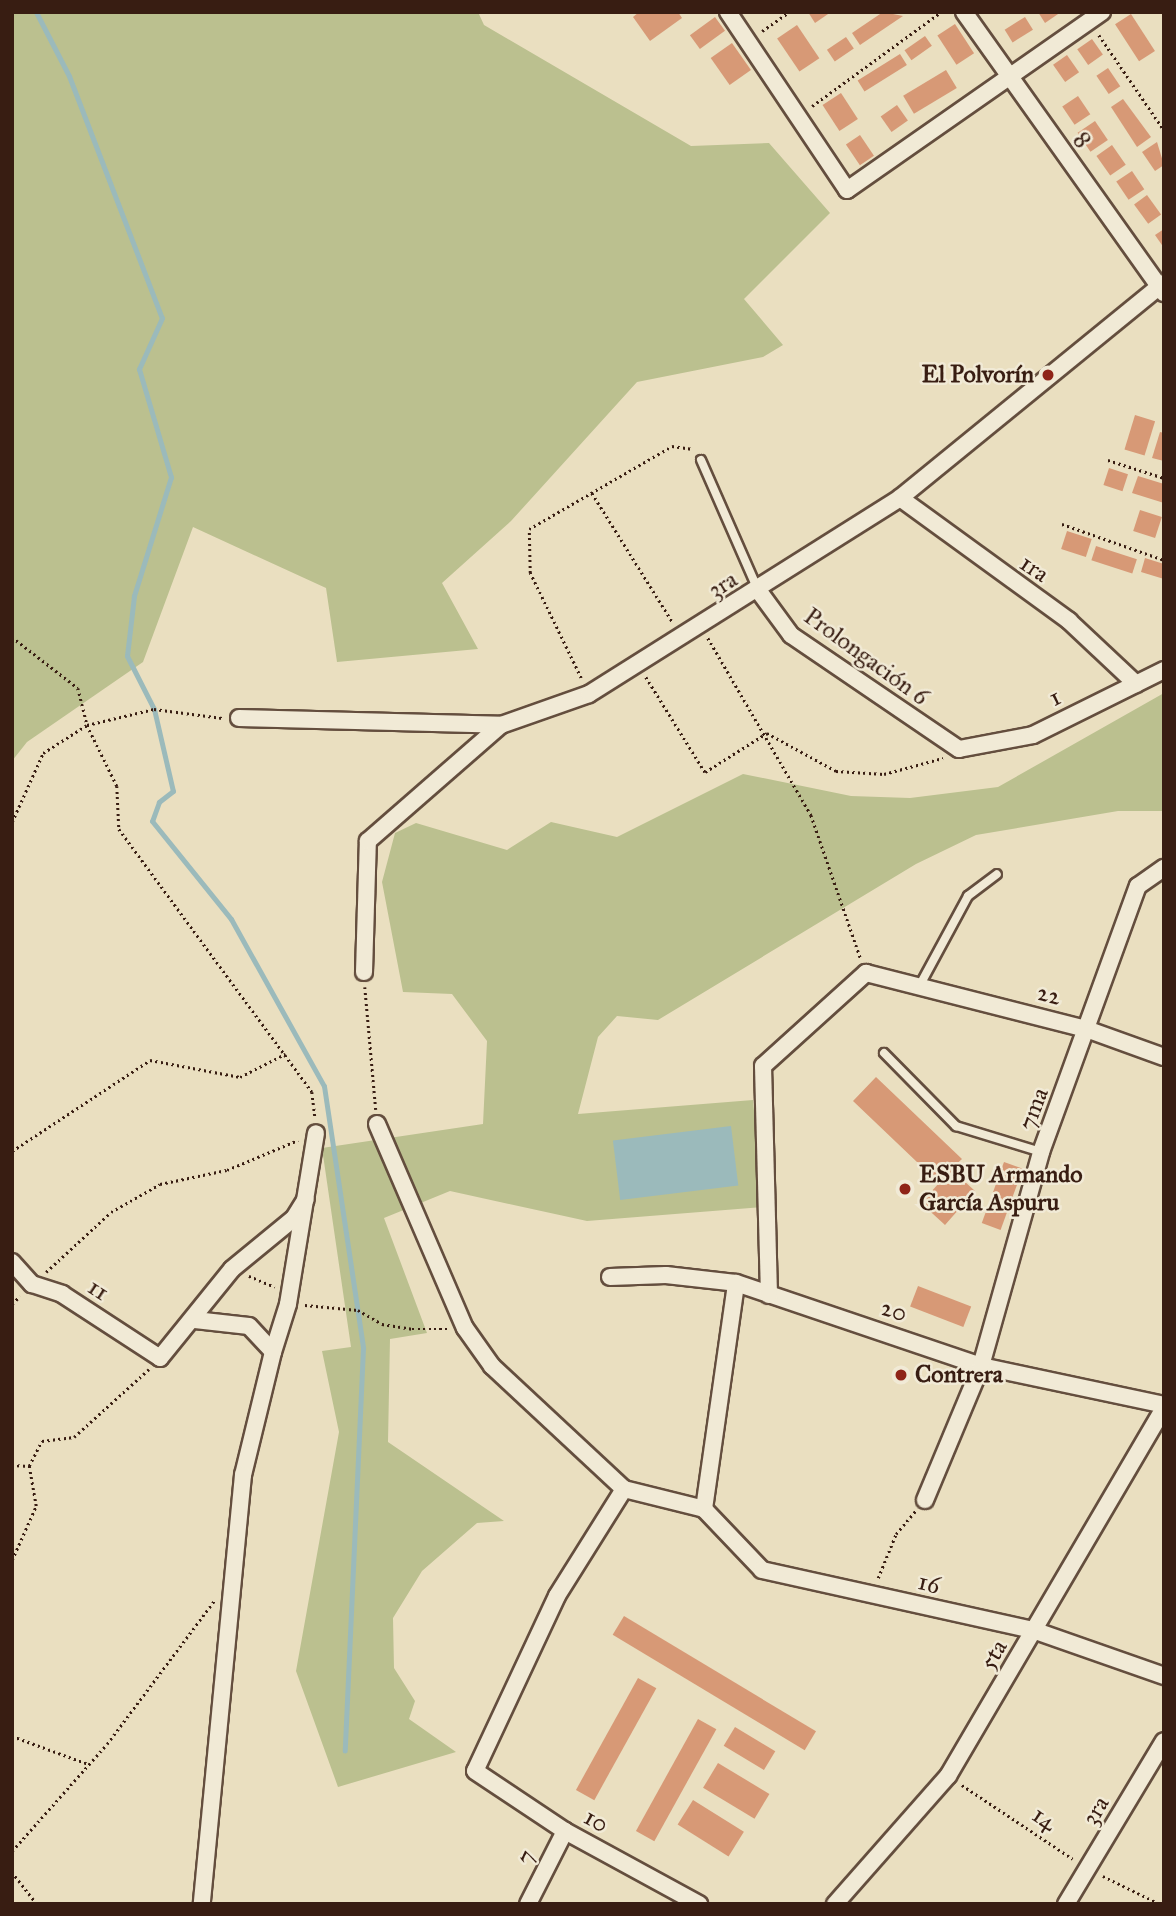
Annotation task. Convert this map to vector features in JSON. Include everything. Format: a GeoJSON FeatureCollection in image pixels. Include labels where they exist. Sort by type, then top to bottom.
{"type":"FeatureCollection","features":[{"type":"Feature","properties":{"kind":"street"},"geometry":{"type":"LineString","coordinates":[[728,12],[847,190],[1012,78],[1095,17]]}},
{"type":"Feature","properties":{"kind":"street","name":"8"},"geometry":{"type":"LineString","coordinates":[[964,12],[1161,288]]}},
{"type":"Feature","properties":{"kind":"street","name":"3ra"},"geometry":{"type":"LineString","coordinates":[[239,718],[501,724],[589,694],[640,667],[900,498],[1161,288]]}},
{"type":"Feature","properties":{"kind":"street","name":"1ra"},"geometry":{"type":"LineString","coordinates":[[900,498],[1069,621],[1136,684]]}},
{"type":"Feature","properties":{"kind":"street","name":"Prolongación 6"},"geometry":{"type":"LineString","coordinates":[[758,590],[791,635],[959,749]]}},
{"type":"Feature","properties":{"kind":"street","name":"1"},"geometry":{"type":"LineString","coordinates":[[959,749],[1033,735],[1164,670]]}},
{"type":"Feature","properties":{"kind":"street"},"geometry":{"type":"LineString","coordinates":[[364,972],[368,841],[501,724]]}},
{"type":"Feature","properties":{"kind":"street","name":"7ma"},"geometry":{"type":"LineString","coordinates":[[925,1500],[981,1366],[1041,1152],[1089,1030],[1138,886],[1164,868]]}},
{"type":"Feature","properties":{"kind":"street"},"geometry":{"type":"LineString","coordinates":[[769,1296],[763,1066],[866,973]]}},
{"type":"Feature","properties":{"kind":"street","name":"22"},"geometry":{"type":"LineString","coordinates":[[866,973],[921,983],[1089,1030],[1164,1057]]}},
{"type":"Feature","properties":{"kind":"street"},"geometry":{"type":"LineString","coordinates":[[377,1124],[465,1328],[492,1366],[624,1489],[704,1508],[736,1283]]}},
{"type":"Feature","properties":{"kind":"street"},"geometry":{"type":"LineString","coordinates":[[202,1904],[243,1475],[273,1352],[288,1304],[316,1133]]}},
{"type":"Feature","properties":{"kind":"street"},"geometry":{"type":"LineString","coordinates":[[160,1358],[195,1320],[232,1269],[294,1218],[306,1199]]}},
{"type":"Feature","properties":{"kind":"street","name":"11"},"geometry":{"type":"LineString","coordinates":[[12,1262],[33,1284],[62,1294],[160,1358]]}},
{"type":"Feature","properties":{"kind":"street","name":"20"},"geometry":{"type":"LineString","coordinates":[[610,1277],[667,1275],[736,1283],[981,1366],[1164,1407]]}},
{"type":"Feature","properties":{"kind":"street"},"geometry":{"type":"LineString","coordinates":[[195,1320],[249,1326],[273,1352]]}},
{"type":"Feature","properties":{"kind":"street","name":"5ta"},"geometry":{"type":"LineString","coordinates":[[835,1904],[948,1776],[1164,1407]]}},
{"type":"Feature","properties":{"kind":"street","name":"10"},"geometry":{"type":"LineString","coordinates":[[624,1489],[557,1596],[475,1771],[565,1830],[699,1904]]}},
{"type":"Feature","properties":{"kind":"street","name":"16"},"geometry":{"type":"LineString","coordinates":[[704,1508],[762,1570],[1033,1630],[1164,1676]]}},
{"type":"Feature","properties":{"kind":"street","name":"3ra"},"geometry":{"type":"LineString","coordinates":[[1066,1904],[1164,1741]]}},
{"type":"Feature","properties":{"kind":"street","name":"7"},"geometry":{"type":"LineString","coordinates":[[528,1904],[565,1830]]}},
{"type":"Feature","properties":{"kind":"lane"},"geometry":{"type":"LineString","coordinates":[[701,460],[758,590]]}},
{"type":"Feature","properties":{"kind":"lane"},"geometry":{"type":"LineString","coordinates":[[921,983],[968,896],[997,874]]}},
{"type":"Feature","properties":{"kind":"lane"},"geometry":{"type":"LineString","coordinates":[[884,1054],[956,1126],[1041,1152]]}},
{"type":"Feature","properties":{"kind":"path"},"geometry":{"type":"LineString","coordinates":[[748,42],[789,12]]}},
{"type":"Feature","properties":{"kind":"path"},"geometry":{"type":"LineString","coordinates":[[798,117],[942,12]]}},
{"type":"Feature","properties":{"kind":"path"},"geometry":{"type":"LineString","coordinates":[[1095,17],[1164,130]]}},
{"type":"Feature","properties":{"kind":"path"},"geometry":{"type":"LineString","coordinates":[[589,694],[530,573],[528,529],[672,446],[691,445],[701,460]]}},
{"type":"Feature","properties":{"kind":"path"},"geometry":{"type":"LineString","coordinates":[[1108,460],[1164,478]]}},
{"type":"Feature","properties":{"kind":"path"},"geometry":{"type":"LineString","coordinates":[[592,493],[683,639]]}},
{"type":"Feature","properties":{"kind":"path"},"geometry":{"type":"LineString","coordinates":[[1062,524],[1164,560]]}},
{"type":"Feature","properties":{"kind":"path"},"geometry":{"type":"LineString","coordinates":[[701,626],[767,733],[811,815],[866,973]]}},
{"type":"Feature","properties":{"kind":"path"},"geometry":{"type":"LineString","coordinates":[[12,637],[78,688],[87,725],[117,786],[119,829],[312,1092],[316,1133],[227,1170],[160,1184],[111,1212],[33,1284]]}},
{"type":"Feature","properties":{"kind":"path"},"geometry":{"type":"LineString","coordinates":[[640,667],[705,772],[767,733]]}},
{"type":"Feature","properties":{"kind":"path"},"geometry":{"type":"LineString","coordinates":[[12,822],[43,752],[87,725],[154,709],[188,719],[239,718]]}},
{"type":"Feature","properties":{"kind":"path"},"geometry":{"type":"LineString","coordinates":[[767,733],[836,771],[884,774],[926,767],[959,749]]}},
{"type":"Feature","properties":{"kind":"path"},"geometry":{"type":"LineString","coordinates":[[364,972],[377,1124]]}},
{"type":"Feature","properties":{"kind":"path"},"geometry":{"type":"LineString","coordinates":[[12,1151],[150,1060],[240,1077],[285,1054]]}},
{"type":"Feature","properties":{"kind":"path"},"geometry":{"type":"LineString","coordinates":[[232,1269],[274,1286],[288,1304],[358,1310],[382,1324],[412,1329],[465,1328]]}},
{"type":"Feature","properties":{"kind":"path"},"geometry":{"type":"LineString","coordinates":[[12,1560],[36,1506],[29,1466],[42,1441],[74,1437],[160,1358]]}},
{"type":"Feature","properties":{"kind":"path"},"geometry":{"type":"LineString","coordinates":[[12,1465],[29,1466]]}},
{"type":"Feature","properties":{"kind":"path"},"geometry":{"type":"LineString","coordinates":[[872,1594],[896,1534],[925,1500]]}},
{"type":"Feature","properties":{"kind":"path"},"geometry":{"type":"LineString","coordinates":[[12,1851],[89,1765],[216,1598]]}},
{"type":"Feature","properties":{"kind":"path"},"geometry":{"type":"LineString","coordinates":[[12,1736],[89,1765]]}},
{"type":"Feature","properties":{"kind":"path","name":"14"},"geometry":{"type":"LineString","coordinates":[[948,1776],[1088,1869],[1160,1904]]}},
{"type":"Feature","properties":{"kind":"path"},"geometry":{"type":"LineString","coordinates":[[12,1872],[37,1904]]}},
{"type":"Feature","properties":{"kind":"green space"},"geometry":{"type":"Polygon","coordinates":[[[12,12],[478,12],[484,25],[691,146],[769,143],[830,213],[744,299],[783,345],[763,357],[637,382],[511,521],[442,583],[478,649],[337,662],[326,588],[193,527],[143,662],[27,742],[12,761],[12,12]]]}},
{"type":"Feature","properties":{"kind":"green space"},"geometry":{"type":"Polygon","coordinates":[[[1164,693],[1164,811],[1118,811],[976,835],[916,864],[658,1020],[617,1016],[598,1037],[578,1114],[753,1100],[763,1207],[587,1221],[450,1191],[384,1218],[427,1333],[390,1339],[388,1442],[504,1521],[477,1523],[422,1571],[393,1618],[394,1668],[415,1701],[409,1719],[456,1752],[338,1787],[296,1671],[339,1432],[322,1351],[351,1347],[322,1148],[483,1124],[487,1041],[452,994],[403,992],[382,882],[395,833],[416,823],[507,850],[551,822],[617,837],[743,774],[851,796],[910,798],[998,787],[1164,693]]]}},
{"type":"Feature","properties":{"kind":"water"},"geometry":{"type":"Polygon","coordinates":[[[731,1126],[738,1186],[620,1200],[613,1141],[731,1126]]]}},
{"type":"Feature","properties":{"kind":"building"},"geometry":{"type":"Polygon","coordinates":[[[639,12],[678,12],[682,18],[650,41],[633,17],[639,12]]]}},
{"type":"Feature","properties":{"kind":"building"},"geometry":{"type":"Polygon","coordinates":[[[808,12],[831,12],[815,23],[808,12]]]}},
{"type":"Feature","properties":{"kind":"building"},"geometry":{"type":"Polygon","coordinates":[[[883,12],[903,16],[860,45],[852,33],[883,12]]]}},
{"type":"Feature","properties":{"kind":"building"},"geometry":{"type":"Polygon","coordinates":[[[1038,12],[1061,12],[1045,23],[1038,12]]]}},
{"type":"Feature","properties":{"kind":"building"},"geometry":{"type":"Polygon","coordinates":[[[1131,14],[1155,51],[1139,61],[1115,24],[1131,14]]]}},
{"type":"Feature","properties":{"kind":"building"},"geometry":{"type":"Polygon","coordinates":[[[715,17],[725,31],[700,49],[690,35],[715,17]]]}},
{"type":"Feature","properties":{"kind":"building"},"geometry":{"type":"Polygon","coordinates":[[[1025,17],[1033,30],[1013,42],[1005,30],[1025,17]]]}},
{"type":"Feature","properties":{"kind":"building"},"geometry":{"type":"Polygon","coordinates":[[[955,24],[974,53],[956,65],[937,35],[955,24]]]}},
{"type":"Feature","properties":{"kind":"building"},"geometry":{"type":"Polygon","coordinates":[[[797,25],[819,58],[799,72],[777,38],[797,25]]]}},
{"type":"Feature","properties":{"kind":"building"},"geometry":{"type":"Polygon","coordinates":[[[925,36],[932,46],[911,60],[905,50],[925,36]]]}},
{"type":"Feature","properties":{"kind":"building"},"geometry":{"type":"Polygon","coordinates":[[[846,37],[854,49],[835,61],[827,50],[846,37]]]}},
{"type":"Feature","properties":{"kind":"building"},"geometry":{"type":"Polygon","coordinates":[[[1092,39],[1103,55],[1088,65],[1077,49],[1092,39]]]}},
{"type":"Feature","properties":{"kind":"building"},"geometry":{"type":"Polygon","coordinates":[[[732,43],[751,70],[730,85],[711,58],[732,43]]]}},
{"type":"Feature","properties":{"kind":"building"},"geometry":{"type":"Polygon","coordinates":[[[900,54],[907,65],[864,92],[858,80],[900,54]]]}},
{"type":"Feature","properties":{"kind":"building"},"geometry":{"type":"Polygon","coordinates":[[[1067,55],[1079,72],[1065,82],[1053,65],[1067,55]]]}},
{"type":"Feature","properties":{"kind":"building"},"geometry":{"type":"Polygon","coordinates":[[[1108,68],[1120,86],[1109,94],[1096,76],[1108,68]]]}},
{"type":"Feature","properties":{"kind":"building"},"geometry":{"type":"Polygon","coordinates":[[[946,70],[957,88],[914,114],[903,96],[946,70]]]}},
{"type":"Feature","properties":{"kind":"building"},"geometry":{"type":"Polygon","coordinates":[[[841,93],[858,119],[839,131],[823,105],[841,93]]]}},
{"type":"Feature","properties":{"kind":"building"},"geometry":{"type":"Polygon","coordinates":[[[1078,96],[1090,114],[1075,125],[1062,107],[1078,96]]]}},
{"type":"Feature","properties":{"kind":"building"},"geometry":{"type":"Polygon","coordinates":[[[1123,99],[1151,137],[1137,147],[1111,107],[1123,99]]]}},
{"type":"Feature","properties":{"kind":"building"},"geometry":{"type":"Polygon","coordinates":[[[897,105],[908,121],[892,132],[881,116],[897,105]]]}},
{"type":"Feature","properties":{"kind":"building"},"geometry":{"type":"Polygon","coordinates":[[[1095,121],[1108,140],[1090,152],[1078,133],[1095,121]]]}},
{"type":"Feature","properties":{"kind":"building"},"geometry":{"type":"Polygon","coordinates":[[[860,135],[874,156],[860,165],[846,145],[860,135]]]}},
{"type":"Feature","properties":{"kind":"building"},"geometry":{"type":"Polygon","coordinates":[[[1157,142],[1164,165],[1155,171],[1142,152],[1157,142]]]}},
{"type":"Feature","properties":{"kind":"building"},"geometry":{"type":"Polygon","coordinates":[[[1112,145],[1126,165],[1110,176],[1096,156],[1112,145]]]}},
{"type":"Feature","properties":{"kind":"building"},"geometry":{"type":"Polygon","coordinates":[[[1132,171],[1144,189],[1129,200],[1116,182],[1132,171]]]}},
{"type":"Feature","properties":{"kind":"building"},"geometry":{"type":"Polygon","coordinates":[[[1147,195],[1161,214],[1148,224],[1134,204],[1147,195]]]}},
{"type":"Feature","properties":{"kind":"building"},"geometry":{"type":"Polygon","coordinates":[[[1164,229],[1164,248],[1155,235],[1164,229]]]}},
{"type":"Feature","properties":{"kind":"building"},"geometry":{"type":"Polygon","coordinates":[[[1135,415],[1155,421],[1145,456],[1124,449],[1135,415]]]}},
{"type":"Feature","properties":{"kind":"building"},"geometry":{"type":"Polygon","coordinates":[[[1160,432],[1164,433],[1164,461],[1152,458],[1160,432]]]}},
{"type":"Feature","properties":{"kind":"building"},"geometry":{"type":"Polygon","coordinates":[[[1109,468],[1128,474],[1122,491],[1103,485],[1109,468]]]}},
{"type":"Feature","properties":{"kind":"building"},"geometry":{"type":"Polygon","coordinates":[[[1138,476],[1164,484],[1164,503],[1132,493],[1138,476]]]}},
{"type":"Feature","properties":{"kind":"building"},"geometry":{"type":"Polygon","coordinates":[[[1140,510],[1162,517],[1155,538],[1133,531],[1140,510]]]}},
{"type":"Feature","properties":{"kind":"building"},"geometry":{"type":"Polygon","coordinates":[[[1067,531],[1092,539],[1086,557],[1061,549],[1067,531]]]}},
{"type":"Feature","properties":{"kind":"building"},"geometry":{"type":"Polygon","coordinates":[[[1096,546],[1137,559],[1132,574],[1091,560],[1096,546]]]}},
{"type":"Feature","properties":{"kind":"building"},"geometry":{"type":"Polygon","coordinates":[[[1145,558],[1164,564],[1164,579],[1141,572],[1145,558]]]}},
{"type":"Feature","properties":{"kind":"building"},"geometry":{"type":"Polygon","coordinates":[[[876,1077],[962,1159],[951,1169],[975,1191],[945,1225],[921,1203],[939,1183],[853,1101],[876,1077]]]}},
{"type":"Feature","properties":{"kind":"building"},"geometry":{"type":"Polygon","coordinates":[[[1004,1162],[1023,1169],[1001,1230],[982,1223],[1004,1162]]]}},
{"type":"Feature","properties":{"kind":"building"},"geometry":{"type":"Polygon","coordinates":[[[918,1286],[971,1306],[963,1327],[910,1307],[918,1286]]]}},
{"type":"Feature","properties":{"kind":"building"},"geometry":{"type":"Polygon","coordinates":[[[624,1616],[816,1731],[805,1750],[613,1635],[624,1616]]]}},
{"type":"Feature","properties":{"kind":"building"},"geometry":{"type":"Polygon","coordinates":[[[638,1678],[656,1688],[594,1800],[576,1790],[638,1678]]]}},
{"type":"Feature","properties":{"kind":"building"},"geometry":{"type":"Polygon","coordinates":[[[698,1719],[716,1729],[654,1841],[636,1831],[698,1719]]]}},
{"type":"Feature","properties":{"kind":"building"},"geometry":{"type":"Polygon","coordinates":[[[735,1727],[775,1751],[764,1770],[724,1746],[735,1727]]]}},
{"type":"Feature","properties":{"kind":"building"},"geometry":{"type":"Polygon","coordinates":[[[718,1763],[769,1794],[754,1819],[703,1788],[718,1763]]]}},
{"type":"Feature","properties":{"kind":"building"},"geometry":{"type":"Polygon","coordinates":[[[693,1800],[744,1832],[729,1856],[678,1825],[693,1800]]]}},
{"type":"Feature","properties":{"kind":"waterway"},"geometry":{"type":"LineString","coordinates":[[36,12],[69,76],[162,318],[139,369],[171,477],[134,596],[127,656],[154,709],[173,791],[159,802],[152,821],[231,919],[324,1086],[363,1348],[345,1751]]}},
{"type":"Feature","properties":{"kind":"place","name":"El Polvorín"},"geometry":{"type":"Point","coordinates":[1048,375]}},
{"type":"Feature","properties":{"kind":"place","name":"ESBU Armando García Aspuru"},"geometry":{"type":"Point","coordinates":[905,1189]}},
{"type":"Feature","properties":{"kind":"place","name":"Contrera"},"geometry":{"type":"Point","coordinates":[901,1375]}}]}
